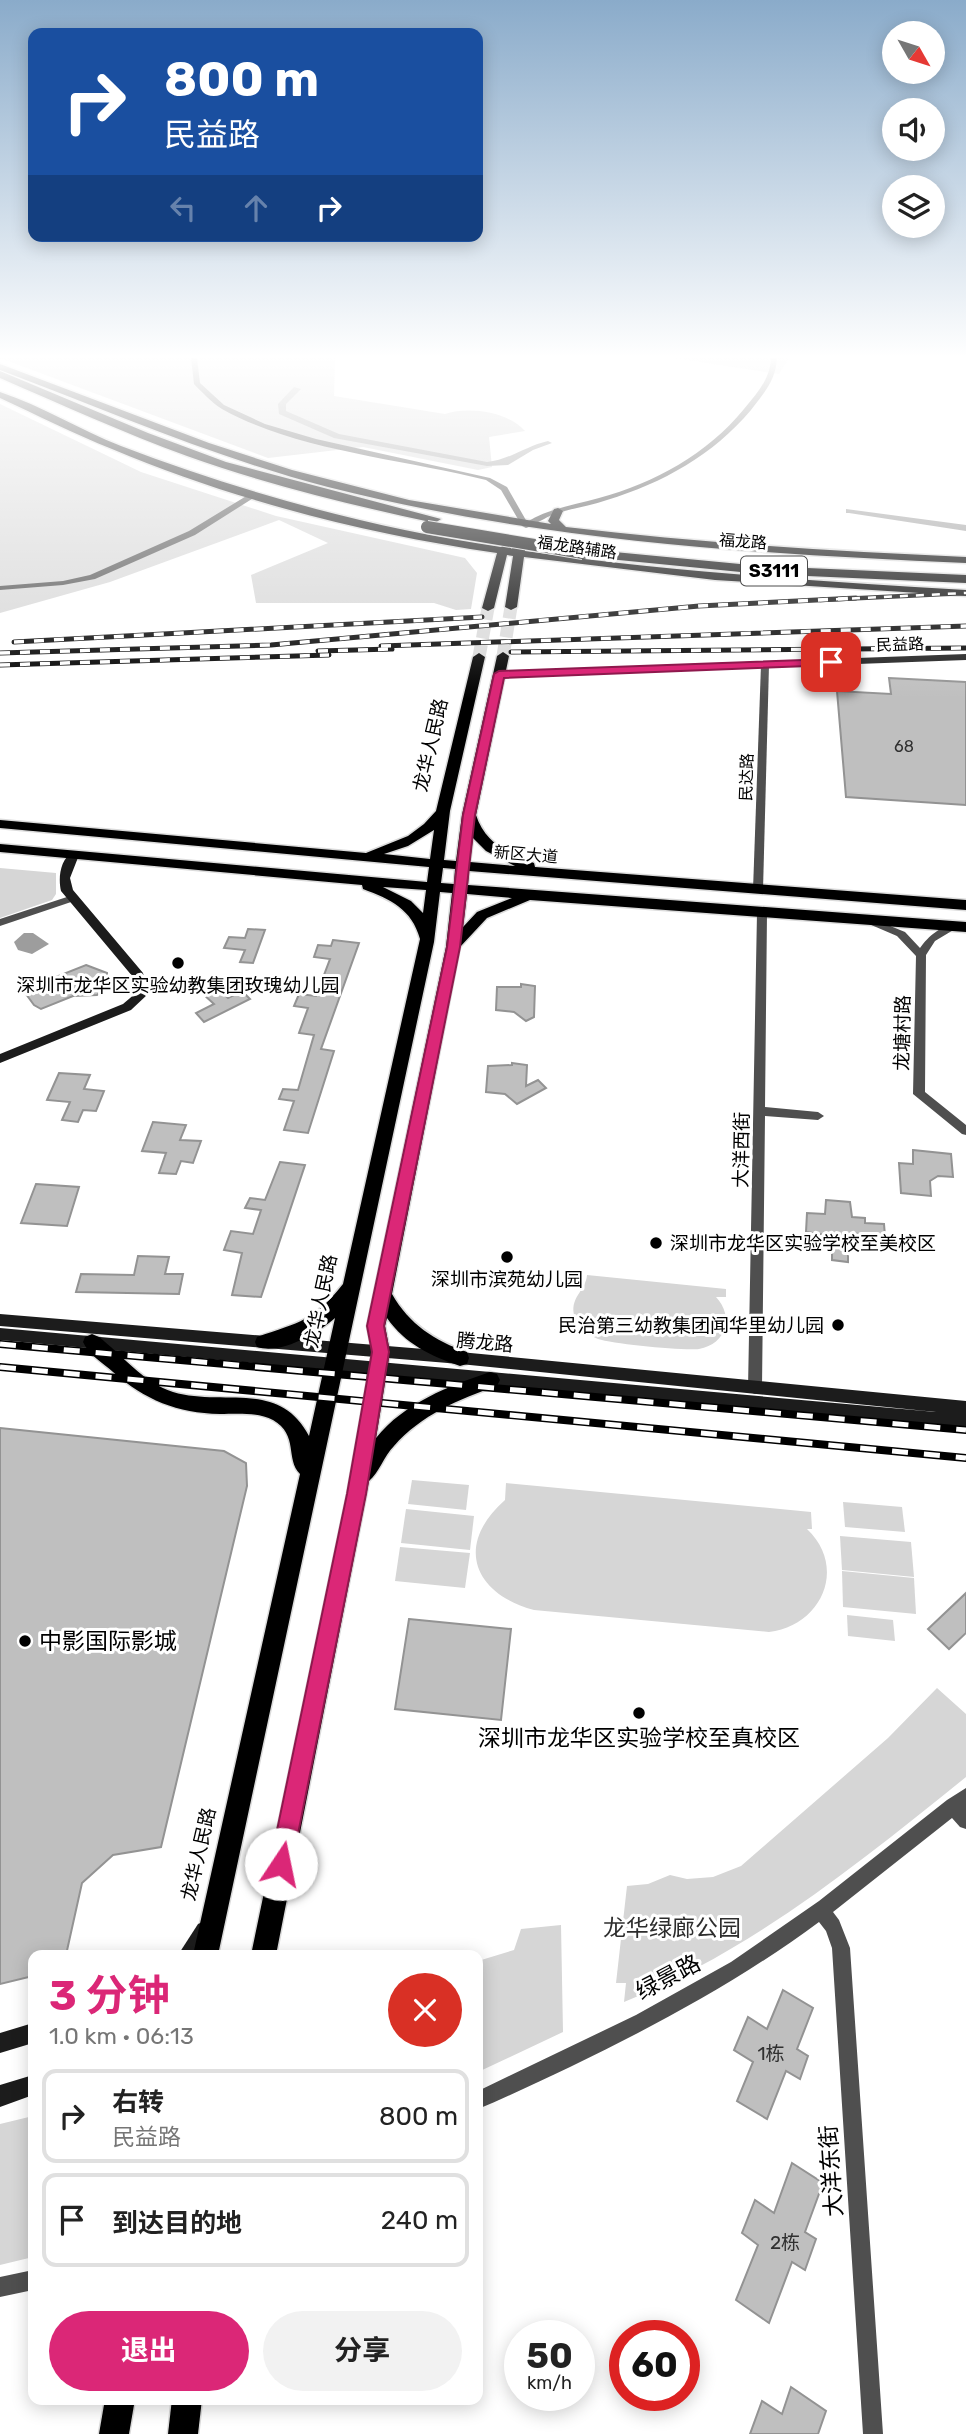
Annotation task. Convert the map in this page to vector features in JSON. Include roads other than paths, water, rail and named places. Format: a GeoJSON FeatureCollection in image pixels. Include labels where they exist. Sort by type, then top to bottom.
{"type":"FeatureCollection","features":[{"type":"Feature","properties":{"kind":"highway","name":"福龙路"},"geometry":{"type":"LineString","coordinates":[[214,472],[317,503],[585,548],[761,570],[966,579]]}},
{"type":"Feature","properties":{"kind":"highway","name":"福龙路"},"geometry":{"type":"LineString","coordinates":[[249,472],[431,523]]}},
{"type":"Feature","properties":{"kind":"highway","name":"福龙路"},"geometry":{"type":"LineString","coordinates":[[585,548],[728,558],[966,569]]}},
{"type":"Feature","properties":{"kind":"main road","name":"福龙路辅路"},"geometry":{"type":"LineString","coordinates":[[174,472],[248,499],[346,522],[502,553],[739,581],[966,593]]}},
{"type":"Feature","properties":{"kind":"main road","name":"福龙路辅路"},"geometry":{"type":"LineString","coordinates":[[288,472],[400,500],[526,526],[739,550],[966,560]]}},
{"type":"Feature","properties":{"kind":"main road"},"geometry":{"type":"LineString","coordinates":[[558,511],[553,521],[565,531]]}},
{"type":"Feature","properties":{"kind":"main road"},"geometry":{"type":"LineString","coordinates":[[488,608],[502,553],[526,526]]}},
{"type":"Feature","properties":{"kind":"main road"},"geometry":{"type":"LineString","coordinates":[[511,607],[518,555],[526,526]]}},
{"type":"Feature","properties":{"kind":"main road"},"geometry":{"type":"LineString","coordinates":[[452,544],[472,552],[484,562],[494,578]]}},
{"type":"Feature","properties":{"kind":"main road"},"geometry":{"type":"LineString","coordinates":[[516,583],[530,570],[564,561]]}},
{"type":"Feature","properties":{"kind":"main road"},"geometry":{"type":"LineString","coordinates":[[263,1950],[356,1494],[379,1361],[376,1326],[453,947],[469,815],[503,656]]}},
{"type":"Feature","properties":{"kind":"main road","name":"龙华人民路"},"geometry":{"type":"LineString","coordinates":[[206,1950],[427,942],[436,887],[443,811],[479,657]]}},
{"type":"Feature","properties":{"kind":"main road","name":"民益路"},"geometry":{"type":"LineString","coordinates":[[499,674],[966,657]]}},
{"type":"Feature","properties":{"kind":"main road"},"geometry":{"type":"LineString","coordinates":[[347,856],[381,851],[414,839],[428,829],[443,811]]}},
{"type":"Feature","properties":{"kind":"main road"},"geometry":{"type":"LineString","coordinates":[[469,815],[475,834],[494,850],[521,863],[560,874]]}},
{"type":"Feature","properties":{"kind":"main road","name":"新区大道"},"geometry":{"type":"LineString","coordinates":[[0,824],[462,866],[966,905]]}},
{"type":"Feature","properties":{"kind":"main road"},"geometry":{"type":"LineString","coordinates":[[0,848],[545,896],[961,927]]}},
{"type":"Feature","properties":{"kind":"main road"},"geometry":{"type":"LineString","coordinates":[[0,1059],[127,1007],[142,994],[139,976],[73,898],[64,878],[74,855]]}},
{"type":"Feature","properties":{"kind":"main road"},"geometry":{"type":"LineString","coordinates":[[341,878],[374,888],[407,905],[425,926],[427,942]]}},
{"type":"Feature","properties":{"kind":"main road"},"geometry":{"type":"LineString","coordinates":[[453,947],[472,923],[492,910],[519,899],[545,896]]}},
{"type":"Feature","properties":{"kind":"main road"},"geometry":{"type":"LineString","coordinates":[[264,1342],[303,1332],[333,1309],[351,1286]]}},
{"type":"Feature","properties":{"kind":"main road"},"geometry":{"type":"LineString","coordinates":[[382,1294],[398,1321],[410,1333],[439,1352],[460,1358]]}},
{"type":"Feature","properties":{"kind":"main road","name":"腾龙路"},"geometry":{"type":"LineString","coordinates":[[0,1320],[264,1342],[336,1357]]}},
{"type":"Feature","properties":{"kind":"main road","name":"腾龙路"},"geometry":{"type":"LineString","coordinates":[[0,1334],[336,1357],[379,1361],[490,1380],[966,1421]]}},
{"type":"Feature","properties":{"kind":"main road"},"geometry":{"type":"LineString","coordinates":[[92,1342],[151,1390],[171,1399],[265,1408],[288,1417],[299,1429],[305,1444],[306,1497]]}},
{"type":"Feature","properties":{"kind":"main road","name":"腾龙路"},"geometry":{"type":"LineString","coordinates":[[379,1361],[460,1358],[966,1408]]}},
{"type":"Feature","properties":{"kind":"main road"},"geometry":{"type":"LineString","coordinates":[[356,1494],[372,1459],[394,1432],[439,1400],[490,1380]]}},
{"type":"Feature","properties":{"kind":"main road"},"geometry":{"type":"LineString","coordinates":[[191,1950],[212,1917]]}},
{"type":"Feature","properties":{"kind":"main road"},"geometry":{"type":"LineString","coordinates":[[0,2043],[28,2035]]}},
{"type":"Feature","properties":{"kind":"main road"},"geometry":{"type":"LineString","coordinates":[[0,2096],[28,2087]]}},
{"type":"Feature","properties":{"kind":"main road"},"geometry":{"type":"LineString","coordinates":[[114,2434],[119,2405]]}},
{"type":"Feature","properties":{"kind":"main road"},"geometry":{"type":"LineString","coordinates":[[183,2434],[186,2405]]}},
{"type":"Feature","properties":{"kind":"street"},"geometry":{"type":"LineString","coordinates":[[454,472],[488,479],[504,489],[526,526],[558,511],[640,486],[668,472]]}},
{"type":"Feature","properties":{"kind":"street"},"geometry":{"type":"LineString","coordinates":[[0,588],[92,578],[192,533],[248,499]]}},
{"type":"Feature","properties":{"kind":"street","name":"民达路"},"geometry":{"type":"LineString","coordinates":[[758,890],[765,665]]}},
{"type":"Feature","properties":{"kind":"street"},"geometry":{"type":"LineString","coordinates":[[0,923],[73,898]]}},
{"type":"Feature","properties":{"kind":"street","name":"大洋西街"},"geometry":{"type":"LineString","coordinates":[[755,1388],[762,912]]}},
{"type":"Feature","properties":{"kind":"street"},"geometry":{"type":"LineString","coordinates":[[862,919],[895,930],[921,955],[931,939],[961,927]]}},
{"type":"Feature","properties":{"kind":"street","name":"龙塘村路"},"geometry":{"type":"LineString","coordinates":[[921,955],[919,1094],[966,1131]]}},
{"type":"Feature","properties":{"kind":"street"},"geometry":{"type":"LineString","coordinates":[[759,1111],[818,1116]]}},
{"type":"Feature","properties":{"kind":"street"},"geometry":{"type":"LineString","coordinates":[[960,1801],[966,1821]]}},
{"type":"Feature","properties":{"kind":"street","name":"绿景路"},"geometry":{"type":"LineString","coordinates":[[483,2098],[691,1995],[745,1963],[821,1910],[960,1801]]}},
{"type":"Feature","properties":{"kind":"street","name":"大洋东街"},"geometry":{"type":"LineString","coordinates":[[821,1910],[833,1926],[841,1948],[873,2434]]}},
{"type":"Feature","properties":{"kind":"street"},"geometry":{"type":"LineString","coordinates":[[0,2287],[28,2281]]}},
{"type":"Feature","properties":{"kind":"waterway"},"geometry":{"type":"LineString","coordinates":[[849,511],[966,528]]}},
{"type":"Feature","properties":{"kind":"tunnel"},"geometry":{"type":"LineString","coordinates":[[503,656],[511,607]]}},
{"type":"Feature","properties":{"kind":"tunnel"},"geometry":{"type":"LineString","coordinates":[[479,657],[488,608]]}},
{"type":"Feature","properties":{"kind":"railway"},"geometry":{"type":"LineString","coordinates":[[820,600],[966,593]]}},
{"type":"Feature","properties":{"kind":"railway"},"geometry":{"type":"LineString","coordinates":[[0,653],[271,645],[699,606],[856,598]]}},
{"type":"Feature","properties":{"kind":"railway"},"geometry":{"type":"LineString","coordinates":[[14,642],[482,617]]}},
{"type":"Feature","properties":{"kind":"railway"},"geometry":{"type":"LineString","coordinates":[[381,646],[966,626]]}},
{"type":"Feature","properties":{"kind":"railway"},"geometry":{"type":"LineString","coordinates":[[511,652],[966,648]]}},
{"type":"Feature","properties":{"kind":"railway"},"geometry":{"type":"LineString","coordinates":[[318,651],[392,649]]}},
{"type":"Feature","properties":{"kind":"railway"},"geometry":{"type":"LineString","coordinates":[[0,665],[329,655]]}},
{"type":"Feature","properties":{"kind":"railway"},"geometry":{"type":"LineString","coordinates":[[0,1344],[966,1430]]}},
{"type":"Feature","properties":{"kind":"railway"},"geometry":{"type":"LineString","coordinates":[[0,1367],[966,1458]]}},
{"type":"Feature","properties":{"kind":"place","name":"深圳市龙华区实验幼教集团玫瑰幼儿园"},"geometry":{"type":"Point","coordinates":[178,963]}},
{"type":"Feature","properties":{"kind":"place","name":"深圳市龙华区实验学校至美校区"},"geometry":{"type":"Point","coordinates":[656,1243]}},
{"type":"Feature","properties":{"kind":"place","name":"深圳市滨苑幼儿园"},"geometry":{"type":"Point","coordinates":[507,1257]}},
{"type":"Feature","properties":{"kind":"place","name":"民治第三幼教集团闻华里幼儿园"},"geometry":{"type":"Point","coordinates":[838,1325]}},
{"type":"Feature","properties":{"kind":"place","name":"中影国际影城"},"geometry":{"type":"Point","coordinates":[25,1641]}},
{"type":"Feature","properties":{"kind":"place","name":"深圳市龙华区实验学校至真校区"},"geometry":{"type":"Point","coordinates":[639,1713]}},
{"type":"Feature","properties":{"kind":"park label","name":"龙华绿廊公园"},"geometry":{"type":"Point","coordinates":[672,1928]}}]}
